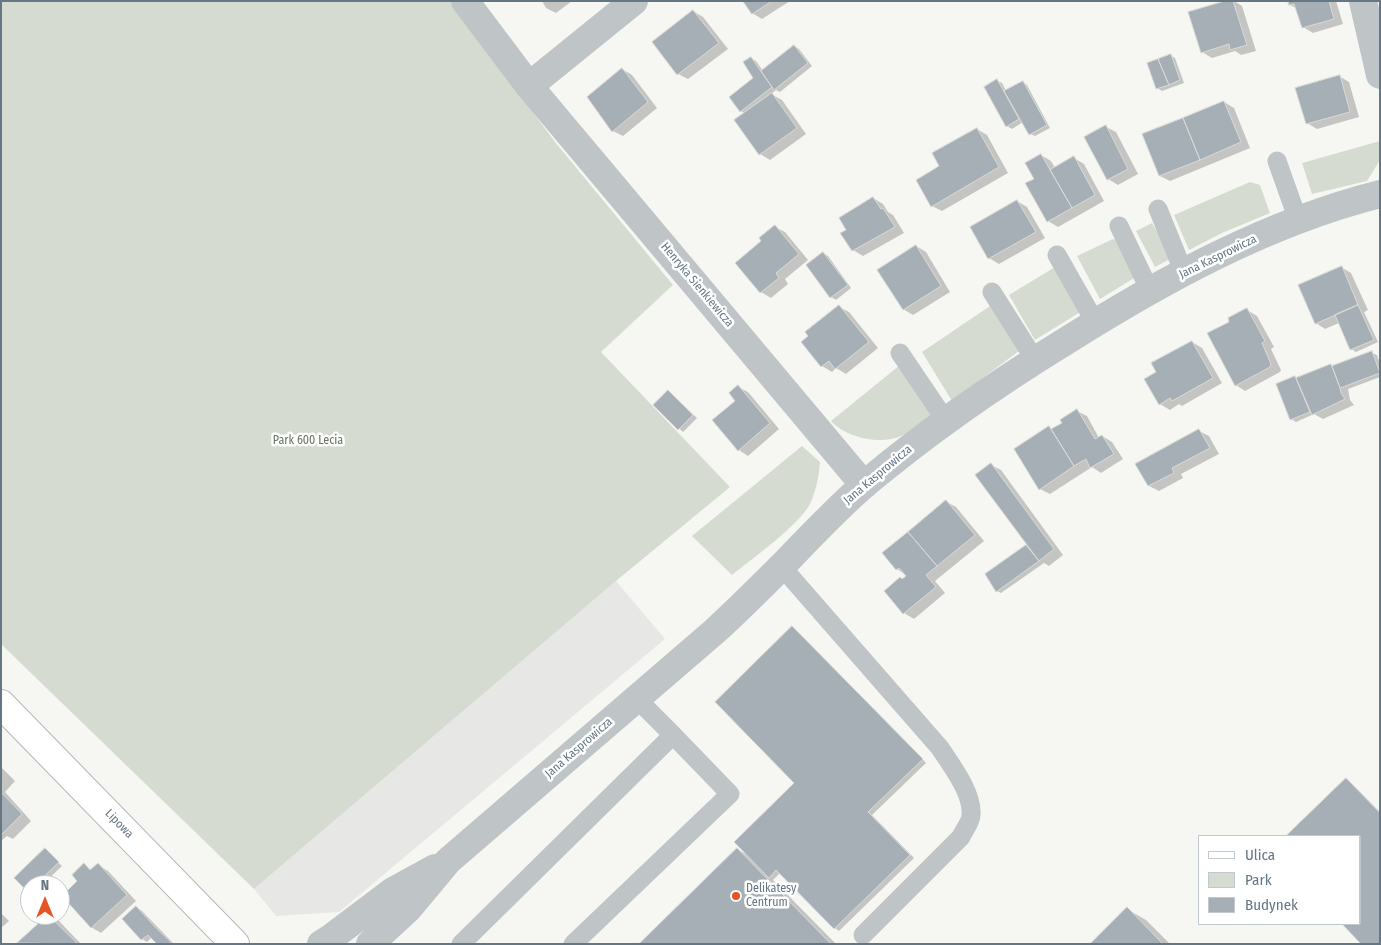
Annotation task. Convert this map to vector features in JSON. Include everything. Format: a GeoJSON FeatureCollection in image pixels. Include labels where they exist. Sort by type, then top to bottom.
{"type":"FeatureCollection","features":[{"type":"Feature","properties":{"kind":"street","name":"Henryka Sienkiewicza"},"geometry":{"type":"LineString","coordinates":[[465,1],[528,86],[864,485]]}},
{"type":"Feature","properties":{"kind":"street"},"geometry":{"type":"LineString","coordinates":[[528,86],[634,1]]}},
{"type":"Feature","properties":{"kind":"street"},"geometry":{"type":"LineString","coordinates":[[1363,1],[1380,75]]}},
{"type":"Feature","properties":{"kind":"street","name":"Jana Kasprowicza"},"geometry":{"type":"LineString","coordinates":[[370,944],[408,909],[448,861],[747,602],[839,508],[904,453],[1035,360],[1096,322],[1184,272],[1298,220],[1380,194]]}},
{"type":"Feature","properties":{"kind":"street","name":"Lipowa"},"geometry":{"type":"LineString","coordinates":[[1,704],[235,944]]}},
{"type":"Feature","properties":{"kind":"street","name":"Jana Kasprowicza"},"geometry":{"type":"LineString","coordinates":[[321,944],[393,891],[448,861]]}},
{"type":"Feature","properties":{"kind":"lane"},"geometry":{"type":"LineString","coordinates":[[1277,161],[1298,220]]}},
{"type":"Feature","properties":{"kind":"lane"},"geometry":{"type":"LineString","coordinates":[[1158,209],[1184,272]]}},
{"type":"Feature","properties":{"kind":"lane"},"geometry":{"type":"LineString","coordinates":[[1119,226],[1150,291]]}},
{"type":"Feature","properties":{"kind":"lane"},"geometry":{"type":"LineString","coordinates":[[1057,255],[1096,322]]}},
{"type":"Feature","properties":{"kind":"lane"},"geometry":{"type":"LineString","coordinates":[[992,292],[1035,360]]}},
{"type":"Feature","properties":{"kind":"lane"},"geometry":{"type":"LineString","coordinates":[[900,353],[946,422]]}},
{"type":"Feature","properties":{"kind":"lane"},"geometry":{"type":"LineString","coordinates":[[782,567],[940,748],[959,777],[970,802],[971,816],[961,836],[863,935]]}},
{"type":"Feature","properties":{"kind":"lane"},"geometry":{"type":"LineString","coordinates":[[574,944],[730,794],[637,699]]}},
{"type":"Feature","properties":{"kind":"lane"},"geometry":{"type":"LineString","coordinates":[[461,944],[673,735]]}},
{"type":"Feature","properties":{"kind":"shaded area"},"geometry":{"type":"Polygon","coordinates":[[[616,581],[665,639],[339,912],[276,916],[254,889],[616,581]]]}},
{"type":"Feature","properties":{"kind":"green space","name":"Park 600 Lecia"},"geometry":{"type":"Polygon","coordinates":[[[1,1],[451,1],[555,142],[673,285],[601,352],[730,487],[616,581],[254,889],[1,644],[1,1]]]}},
{"type":"Feature","properties":{"kind":"green space"},"geometry":{"type":"Polygon","coordinates":[[[1380,141],[1380,160],[1367,181],[1312,194],[1302,163],[1380,141]]]}},
{"type":"Feature","properties":{"kind":"green space"},"geometry":{"type":"Polygon","coordinates":[[[1250,182],[1260,185],[1270,213],[1222,233],[1189,250],[1174,215],[1250,182]]]}},
{"type":"Feature","properties":{"kind":"green space"},"geometry":{"type":"Polygon","coordinates":[[[1152,223],[1172,258],[1155,267],[1136,231],[1152,223]]]}},
{"type":"Feature","properties":{"kind":"green space"},"geometry":{"type":"Polygon","coordinates":[[[1113,239],[1118,241],[1139,275],[1100,299],[1077,256],[1113,239]]]}},
{"type":"Feature","properties":{"kind":"green space"},"geometry":{"type":"Polygon","coordinates":[[[1055,267],[1082,311],[1035,340],[1009,295],[1055,267]]]}},
{"type":"Feature","properties":{"kind":"green space"},"geometry":{"type":"Polygon","coordinates":[[[990,306],[1019,351],[952,401],[922,352],[990,306]]]}},
{"type":"Feature","properties":{"kind":"green space"},"geometry":{"type":"Polygon","coordinates":[[[900,365],[936,414],[907,433],[885,440],[855,436],[831,421],[900,365]]]}},
{"type":"Feature","properties":{"kind":"green space"},"geometry":{"type":"Polygon","coordinates":[[[802,446],[820,462],[817,483],[810,504],[796,522],[732,575],[692,536],[802,446]]]}},
{"type":"Feature","properties":{"kind":"building"},"geometry":{"type":"Polygon","coordinates":[[[743,1],[772,1],[752,14],[743,1]]]}},
{"type":"Feature","properties":{"kind":"building"},"geometry":{"type":"Polygon","coordinates":[[[1225,1],[1233,1],[1247,45],[1230,50],[1229,44],[1201,53],[1188,12],[1225,1]]]}},
{"type":"Feature","properties":{"kind":"building"},"geometry":{"type":"Polygon","coordinates":[[[1288,1],[1329,1],[1334,19],[1302,28],[1294,4],[1289,5],[1288,1]]]}},
{"type":"Feature","properties":{"kind":"building"},"geometry":{"type":"Polygon","coordinates":[[[693,10],[719,43],[677,75],[652,42],[693,10]]]}},
{"type":"Feature","properties":{"kind":"building"},"geometry":{"type":"Polygon","coordinates":[[[794,45],[808,63],[774,90],[761,71],[794,45]]]}},
{"type":"Feature","properties":{"kind":"building"},"geometry":{"type":"Polygon","coordinates":[[[1171,54],[1180,80],[1169,85],[1158,59],[1171,54]]]}},
{"type":"Feature","properties":{"kind":"building"},"geometry":{"type":"Polygon","coordinates":[[[751,57],[772,87],[740,112],[729,97],[753,78],[743,62],[751,57]]]}},
{"type":"Feature","properties":{"kind":"building"},"geometry":{"type":"Polygon","coordinates":[[[1158,59],[1169,85],[1156,89],[1147,63],[1158,59]]]}},
{"type":"Feature","properties":{"kind":"building"},"geometry":{"type":"Polygon","coordinates":[[[622,68],[648,102],[612,132],[587,97],[622,68]]]}},
{"type":"Feature","properties":{"kind":"building"},"geometry":{"type":"Polygon","coordinates":[[[1340,75],[1350,112],[1306,124],[1295,88],[1340,75]]]}},
{"type":"Feature","properties":{"kind":"building"},"geometry":{"type":"Polygon","coordinates":[[[997,79],[1019,119],[1006,127],[984,87],[997,79]]]}},
{"type":"Feature","properties":{"kind":"building"},"geometry":{"type":"Polygon","coordinates":[[[1023,81],[1047,125],[1029,135],[1004,91],[1023,81]]]}},
{"type":"Feature","properties":{"kind":"building"},"geometry":{"type":"Polygon","coordinates":[[[772,93],[797,128],[759,155],[734,120],[772,93]]]}},
{"type":"Feature","properties":{"kind":"building"},"geometry":{"type":"Polygon","coordinates":[[[1224,101],[1241,142],[1200,160],[1183,118],[1224,101]]]}},
{"type":"Feature","properties":{"kind":"building"},"geometry":{"type":"Polygon","coordinates":[[[1183,118],[1200,160],[1159,176],[1142,134],[1183,118]]]}},
{"type":"Feature","properties":{"kind":"building"},"geometry":{"type":"Polygon","coordinates":[[[1106,125],[1128,169],[1107,180],[1084,137],[1106,125]]]}},
{"type":"Feature","properties":{"kind":"building"},"geometry":{"type":"Polygon","coordinates":[[[977,128],[999,167],[931,207],[916,180],[939,166],[932,153],[977,128]]]}},
{"type":"Feature","properties":{"kind":"building"},"geometry":{"type":"Polygon","coordinates":[[[1041,154],[1072,208],[1047,222],[1025,183],[1034,179],[1025,163],[1041,154]]]}},
{"type":"Feature","properties":{"kind":"building"},"geometry":{"type":"Polygon","coordinates":[[[1074,156],[1095,195],[1072,208],[1050,170],[1074,156]]]}},
{"type":"Feature","properties":{"kind":"building"},"geometry":{"type":"Polygon","coordinates":[[[873,197],[881,209],[883,208],[895,227],[852,251],[840,233],[846,230],[839,218],[873,197]]]}},
{"type":"Feature","properties":{"kind":"building"},"geometry":{"type":"Polygon","coordinates":[[[1017,200],[1036,232],[988,259],[970,227],[1017,200]]]}},
{"type":"Feature","properties":{"kind":"building"},"geometry":{"type":"Polygon","coordinates":[[[775,225],[799,254],[776,273],[779,278],[760,293],[735,263],[761,241],[759,238],[775,225]]]}},
{"type":"Feature","properties":{"kind":"building"},"geometry":{"type":"Polygon","coordinates":[[[916,245],[941,286],[903,310],[877,270],[916,245]]]}},
{"type":"Feature","properties":{"kind":"building"},"geometry":{"type":"Polygon","coordinates":[[[823,252],[848,285],[830,298],[806,265],[823,252]]]}},
{"type":"Feature","properties":{"kind":"building"},"geometry":{"type":"Polygon","coordinates":[[[1342,266],[1358,305],[1315,324],[1298,285],[1342,266]]]}},
{"type":"Feature","properties":{"kind":"building"},"geometry":{"type":"Polygon","coordinates":[[[839,305],[869,342],[835,369],[829,361],[821,367],[801,342],[808,336],[805,332],[839,305]]]}},
{"type":"Feature","properties":{"kind":"building"},"geometry":{"type":"Polygon","coordinates":[[[1358,305],[1374,340],[1350,350],[1335,315],[1358,305]]]}},
{"type":"Feature","properties":{"kind":"building"},"geometry":{"type":"Polygon","coordinates":[[[1247,308],[1265,341],[1262,343],[1271,364],[1270,367],[1235,386],[1207,333],[1229,322],[1228,318],[1247,308]]]}},
{"type":"Feature","properties":{"kind":"building"},"geometry":{"type":"Polygon","coordinates":[[[1192,341],[1213,378],[1172,401],[1170,398],[1159,405],[1144,379],[1156,372],[1151,363],[1192,341]]]}},
{"type":"Feature","properties":{"kind":"building"},"geometry":{"type":"Polygon","coordinates":[[[1372,351],[1380,373],[1340,388],[1332,366],[1372,351]]]}},
{"type":"Feature","properties":{"kind":"building"},"geometry":{"type":"Polygon","coordinates":[[[1331,364],[1345,399],[1312,415],[1296,378],[1331,364]]]}},
{"type":"Feature","properties":{"kind":"building"},"geometry":{"type":"Polygon","coordinates":[[[1295,376],[1310,412],[1290,420],[1276,384],[1295,376]]]}},
{"type":"Feature","properties":{"kind":"building"},"geometry":{"type":"Polygon","coordinates":[[[738,385],[770,423],[738,451],[712,420],[735,401],[729,393],[738,385]]]}},
{"type":"Feature","properties":{"kind":"building"},"geometry":{"type":"Polygon","coordinates":[[[668,390],[693,415],[678,430],[653,405],[668,390]]]}},
{"type":"Feature","properties":{"kind":"building"},"geometry":{"type":"Polygon","coordinates":[[[1077,409],[1095,439],[1102,435],[1114,454],[1090,468],[1086,459],[1074,466],[1051,429],[1062,423],[1060,420],[1077,409]]]}},
{"type":"Feature","properties":{"kind":"building"},"geometry":{"type":"Polygon","coordinates":[[[1049,426],[1074,466],[1039,490],[1014,449],[1049,426]]]}},
{"type":"Feature","properties":{"kind":"building"},"geometry":{"type":"Polygon","coordinates":[[[1199,429],[1210,448],[1172,468],[1174,473],[1148,486],[1135,464],[1199,429]]]}},
{"type":"Feature","properties":{"kind":"building"},"geometry":{"type":"Polygon","coordinates":[[[991,463],[1054,549],[1039,561],[975,475],[991,463]]]}},
{"type":"Feature","properties":{"kind":"building"},"geometry":{"type":"Polygon","coordinates":[[[946,500],[975,535],[937,566],[908,532],[946,500]]]}},
{"type":"Feature","properties":{"kind":"building"},"geometry":{"type":"Polygon","coordinates":[[[908,532],[937,566],[926,575],[936,587],[903,614],[884,591],[900,577],[902,579],[906,576],[899,568],[896,570],[882,553],[908,532]]]}},
{"type":"Feature","properties":{"kind":"building"},"geometry":{"type":"Polygon","coordinates":[[[1026,545],[1039,561],[996,592],[985,574],[1026,545]]]}},
{"type":"Feature","properties":{"kind":"building"},"geometry":{"type":"Polygon","coordinates":[[[792,626],[923,759],[868,812],[910,855],[834,929],[776,870],[769,878],[734,842],[794,783],[715,702],[792,626]]]}},
{"type":"Feature","properties":{"kind":"building"},"geometry":{"type":"Polygon","coordinates":[[[1346,778],[1380,813],[1380,944],[1361,944],[1343,925],[1361,925],[1361,835],[1287,835],[1346,778]]]}},
{"type":"Feature","properties":{"kind":"building"},"geometry":{"type":"Polygon","coordinates":[[[1,792],[22,814],[2,834],[1,833],[1,792]]]}},
{"type":"Feature","properties":{"kind":"building"},"geometry":{"type":"Polygon","coordinates":[[[45,848],[59,862],[45,875],[20,875],[20,884],[14,878],[45,848]]]}},
{"type":"Feature","properties":{"kind":"building","name":"Delikatesy Centrum"},"geometry":{"type":"Polygon","coordinates":[[[737,848],[831,944],[639,944],[737,848]]]}},
{"type":"Feature","properties":{"kind":"building"},"geometry":{"type":"Polygon","coordinates":[[[84,863],[90,870],[98,863],[127,895],[91,928],[70,905],[70,888],[77,881],[72,875],[84,863]]]}},
{"type":"Feature","properties":{"kind":"building"},"geometry":{"type":"Polygon","coordinates":[[[136,906],[172,943],[157,944],[148,935],[141,940],[122,919],[136,906]]]}},
{"type":"Feature","properties":{"kind":"building"},"geometry":{"type":"Polygon","coordinates":[[[1127,907],[1163,944],[1090,944],[1127,907]]]}},
{"type":"Feature","properties":{"kind":"building"},"geometry":{"type":"Polygon","coordinates":[[[37,925],[58,925],[76,942],[74,944],[17,943],[37,925]]]}},
{"type":"Feature","properties":{"kind":"place","name":"Delikatesy Centrum"},"geometry":{"type":"Point","coordinates":[736,896]}}]}
